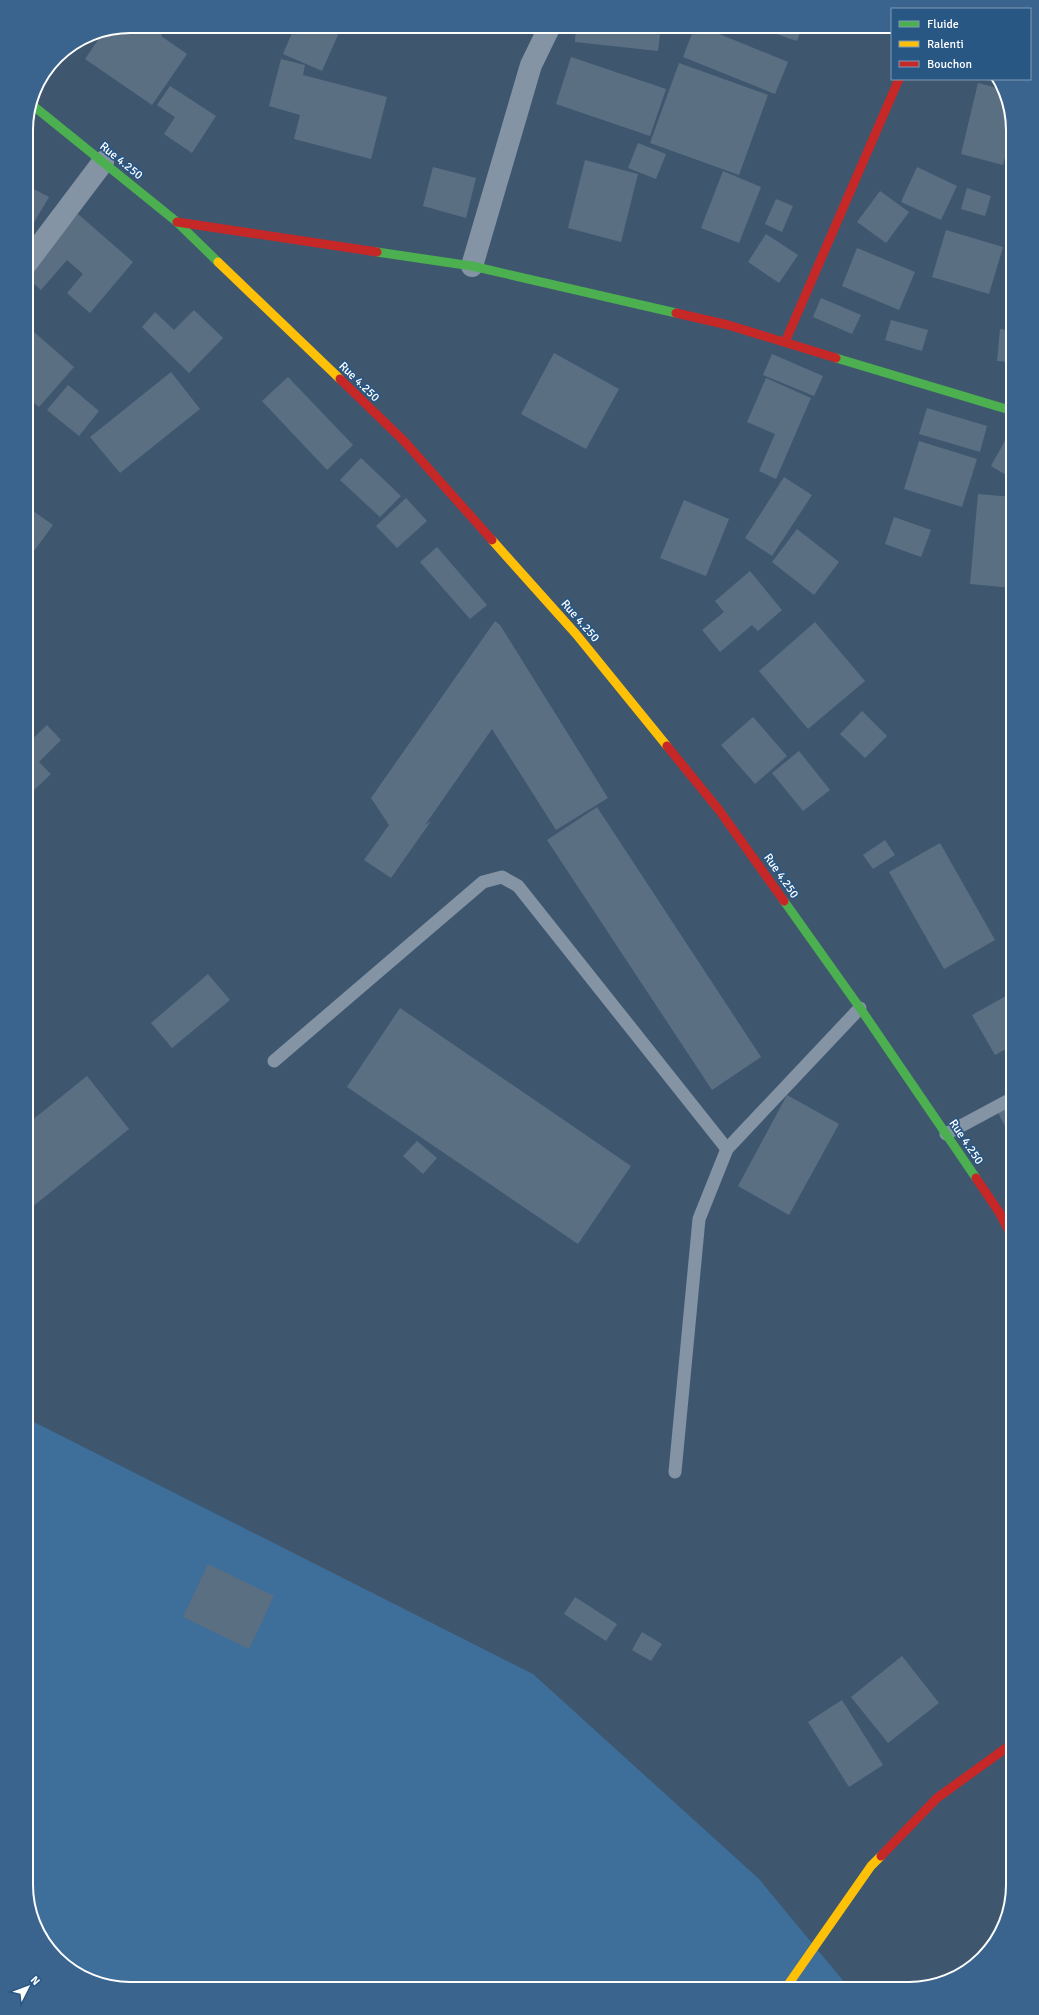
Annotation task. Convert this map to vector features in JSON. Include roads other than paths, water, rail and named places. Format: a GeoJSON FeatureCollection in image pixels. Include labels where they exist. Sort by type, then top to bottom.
{"type":"FeatureCollection","features":[{"type":"Feature","properties":{"kind":"main road"},"geometry":{"type":"LineString","coordinates":[[785,342],[899,80]]}},
{"type":"Feature","properties":{"kind":"main road","name":"Rue 4.250"},"geometry":{"type":"LineString","coordinates":[[36,108],[177,222],[404,441],[576,634],[719,810],[860,1008],[999,1212],[1006,1225]]}},
{"type":"Feature","properties":{"kind":"main road"},"geometry":{"type":"LineString","coordinates":[[177,222],[472,266],[728,325],[1006,409]]}},
{"type":"Feature","properties":{"kind":"main road"},"geometry":{"type":"LineString","coordinates":[[790,1982],[871,1866],[937,1798],[1006,1748]]}},
{"type":"Feature","properties":{"kind":"street"},"geometry":{"type":"LineString","coordinates":[[472,266],[531,65],[547,33]]}},
{"type":"Feature","properties":{"kind":"street"},"geometry":{"type":"LineString","coordinates":[[33,255],[103,162]]}},
{"type":"Feature","properties":{"kind":"lane"},"geometry":{"type":"LineString","coordinates":[[274,1061],[483,882],[502,877],[518,886],[727,1149]]}},
{"type":"Feature","properties":{"kind":"lane"},"geometry":{"type":"LineString","coordinates":[[675,1472],[699,1219],[727,1149],[860,1008]]}},
{"type":"Feature","properties":{"kind":"lane"},"geometry":{"type":"LineString","coordinates":[[946,1134],[1006,1102]]}}]}
